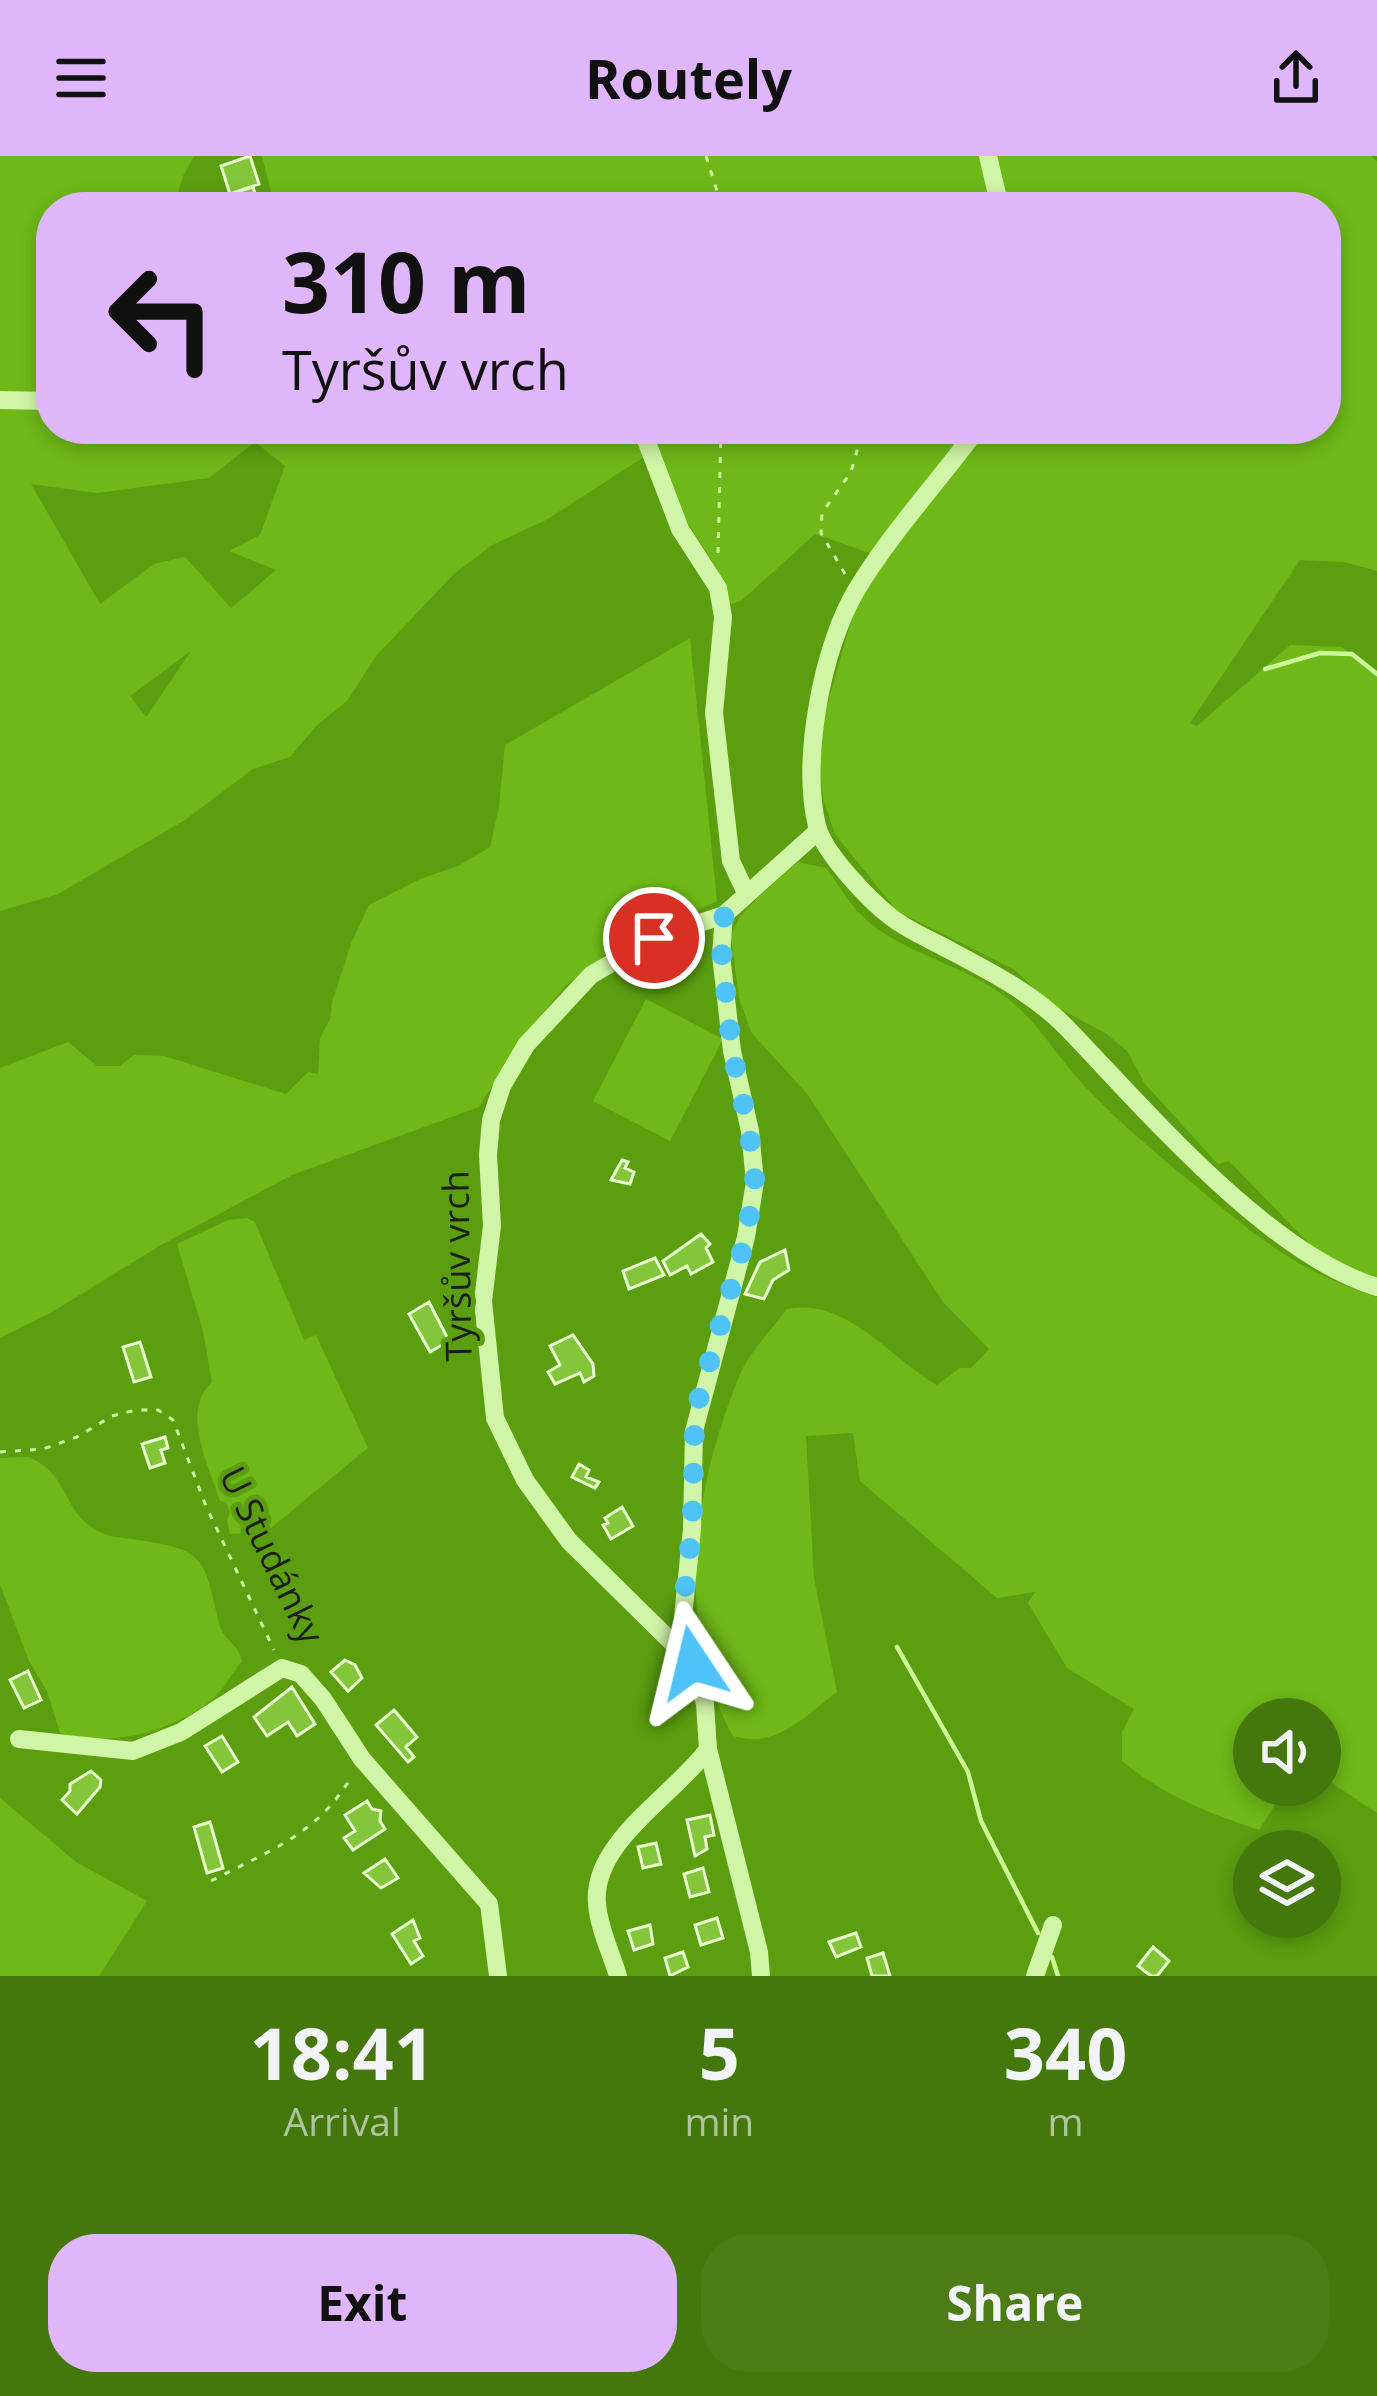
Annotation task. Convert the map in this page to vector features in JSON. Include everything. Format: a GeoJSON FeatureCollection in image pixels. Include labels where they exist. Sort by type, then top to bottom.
{"type":"FeatureCollection","features":[{"type":"Feature","properties":{"kind":"street"},"geometry":{"type":"LineString","coordinates":[[988,156],[996,192]]}},
{"type":"Feature","properties":{"kind":"street"},"geometry":{"type":"LineString","coordinates":[[0,400],[36,401]]}},
{"type":"Feature","properties":{"kind":"street"},"geometry":{"type":"LineString","coordinates":[[648,444],[680,529],[718,588],[723,617],[715,713],[730,861],[746,893]]}},
{"type":"Feature","properties":{"kind":"street"},"geometry":{"type":"LineString","coordinates":[[966,444],[856,590],[832,651],[812,743],[818,831],[862,891],[896,921],[1012,985],[1056,1016],[1268,1226],[1317,1262],[1377,1287]]}},
{"type":"Feature","properties":{"kind":"street","name":"Tyršův vrch"},"geometry":{"type":"LineString","coordinates":[[693,1663],[569,1541],[525,1480],[495,1418],[483,1301],[492,1226],[488,1140],[497,1098],[526,1045],[591,975],[654,938],[724,915],[818,831]]}},
{"type":"Feature","properties":{"kind":"street"},"geometry":{"type":"LineString","coordinates":[[724,915],[722,955],[732,1051],[755,1182],[746,1237],[695,1412],[692,1529],[682,1616],[705,1705],[708,1749],[759,1952],[760,1976]]}},
{"type":"Feature","properties":{"kind":"street"},"geometry":{"type":"LineString","coordinates":[[20,1739],[133,1751],[181,1732],[282,1668]]}},
{"type":"Feature","properties":{"kind":"street","name":"U Studánky"},"geometry":{"type":"LineString","coordinates":[[282,1668],[301,1674],[323,1699],[362,1759],[489,1904],[498,1976]]}},
{"type":"Feature","properties":{"kind":"street"},"geometry":{"type":"LineString","coordinates":[[618,1976],[597,1906],[599,1875],[607,1856],[691,1774],[708,1749]]}},
{"type":"Feature","properties":{"kind":"street"},"geometry":{"type":"LineString","coordinates":[[1036,1976],[1053,1925]]}},
{"type":"Feature","properties":{"kind":"path"},"geometry":{"type":"LineString","coordinates":[[706,156],[717,192]]}},
{"type":"Feature","properties":{"kind":"path"},"geometry":{"type":"LineString","coordinates":[[718,588],[721,444]]}},
{"type":"Feature","properties":{"kind":"path"},"geometry":{"type":"LineString","coordinates":[[856,590],[820,533],[822,513],[851,472],[859,444]]}},
{"type":"Feature","properties":{"kind":"path","name":"U Studánky"},"geometry":{"type":"LineString","coordinates":[[0,1452],[43,1449],[112,1416],[136,1410],[158,1410],[173,1420],[206,1506],[282,1668]]}},
{"type":"Feature","properties":{"kind":"path"},"geometry":{"type":"LineString","coordinates":[[211,1881],[309,1830],[335,1804],[362,1759]]}},
{"type":"Feature","properties":{"kind":"green space"},"geometry":{"type":"Polygon","coordinates":[[[0,156],[194,156],[178,192],[36,192],[36,444],[252,444],[209,478],[97,493],[31,484],[100,604],[154,564],[185,557],[231,608],[276,570],[229,551],[260,535],[285,466],[258,444],[1341,444],[1341,192],[271,192],[262,156],[1371,156],[1377,161],[1377,571],[1344,562],[1300,560],[1190,723],[1197,726],[1290,645],[1342,647],[1377,676],[1377,1279],[1319,1254],[1229,1161],[1218,1164],[1145,1084],[1127,1051],[1105,1033],[1051,1004],[1015,970],[897,911],[835,834],[823,798],[819,762],[822,724],[856,604],[887,559],[815,534],[742,600],[729,605],[718,571],[685,518],[658,448],[546,520],[492,545],[454,574],[376,656],[347,701],[317,725],[290,757],[253,769],[185,820],[58,894],[0,911],[0,156]],[[191,651],[130,696],[147,716],[191,651]]]}},
{"type":"Feature","properties":{"kind":"green space"},"geometry":{"type":"Polygon","coordinates":[[[690,638],[717,901],[610,951],[566,985],[520,1041],[479,1107],[292,1175],[0,1338],[0,1068],[68,1042],[97,1066],[120,1066],[134,1055],[164,1056],[286,1094],[308,1072],[318,1074],[320,1038],[369,905],[490,847],[505,745],[690,638]]]}},
{"type":"Feature","properties":{"kind":"green space"},"geometry":{"type":"Polygon","coordinates":[[[798,862],[826,868],[871,924],[1007,998],[1113,1115],[1253,1233],[1321,1275],[1377,1297],[1377,1813],[1341,1789],[1341,1698],[1233,1698],[1233,1806],[1274,1806],[1259,1830],[1187,1802],[1138,1773],[1122,1761],[1122,1732],[1134,1709],[1067,1668],[1028,1603],[1035,1592],[997,1598],[860,1481],[853,1433],[806,1436],[814,1578],[837,1692],[776,1734],[748,1739],[733,1736],[714,1694],[702,1650],[696,1558],[710,1465],[748,1359],[787,1309],[808,1308],[848,1321],[937,1385],[960,1368],[971,1368],[989,1349],[943,1302],[808,1095],[751,1032],[739,998],[731,936],[739,918],[798,862]]]}},
{"type":"Feature","properties":{"kind":"green space"},"geometry":{"type":"Polygon","coordinates":[[[646,999],[723,1039],[670,1141],[593,1101],[646,999]]]}},
{"type":"Feature","properties":{"kind":"green space"},"geometry":{"type":"Polygon","coordinates":[[[228,1220],[255,1222],[304,1340],[316,1335],[368,1448],[266,1532],[230,1534],[227,1503],[220,1501],[200,1439],[198,1408],[212,1382],[203,1331],[177,1244],[228,1220]]]}},
{"type":"Feature","properties":{"kind":"green space"},"geometry":{"type":"Polygon","coordinates":[[[29,1457],[52,1473],[77,1513],[96,1530],[174,1547],[187,1552],[203,1569],[221,1628],[242,1661],[217,1695],[197,1711],[160,1728],[120,1738],[60,1733],[47,1691],[29,1661],[0,1584],[0,1458],[29,1457]]]}},
{"type":"Feature","properties":{"kind":"green space"},"geometry":{"type":"Polygon","coordinates":[[[0,1798],[76,1862],[147,1901],[99,1976],[0,1976],[0,1798]]]}},
{"type":"Feature","properties":{"kind":"building"},"geometry":{"type":"Polygon","coordinates":[[[250,156],[259,184],[229,192],[221,166],[250,156]]]}},
{"type":"Feature","properties":{"kind":"building"},"geometry":{"type":"Polygon","coordinates":[[[622,1160],[634,1172],[630,1184],[611,1180],[622,1160]]]}},
{"type":"Feature","properties":{"kind":"building"},"geometry":{"type":"Polygon","coordinates":[[[701,1234],[710,1244],[706,1248],[713,1262],[691,1274],[687,1266],[670,1275],[663,1261],[701,1234]]]}},
{"type":"Feature","properties":{"kind":"building"},"geometry":{"type":"Polygon","coordinates":[[[785,1250],[789,1270],[773,1280],[764,1299],[745,1294],[760,1262],[785,1250]]]}},
{"type":"Feature","properties":{"kind":"building"},"geometry":{"type":"Polygon","coordinates":[[[655,1258],[664,1275],[629,1289],[623,1271],[655,1258]]]}},
{"type":"Feature","properties":{"kind":"building"},"geometry":{"type":"Polygon","coordinates":[[[429,1302],[449,1341],[430,1352],[409,1314],[429,1302]]]}},
{"type":"Feature","properties":{"kind":"building"},"geometry":{"type":"Polygon","coordinates":[[[573,1335],[593,1364],[594,1376],[584,1382],[580,1373],[555,1384],[548,1372],[560,1365],[550,1346],[573,1335]]]}},
{"type":"Feature","properties":{"kind":"building"},"geometry":{"type":"Polygon","coordinates":[[[140,1342],[151,1377],[134,1382],[123,1347],[140,1342]]]}},
{"type":"Feature","properties":{"kind":"building"},"geometry":{"type":"Polygon","coordinates":[[[165,1437],[168,1448],[161,1450],[165,1463],[150,1468],[142,1444],[165,1437]]]}},
{"type":"Feature","properties":{"kind":"building"},"geometry":{"type":"Polygon","coordinates":[[[579,1464],[589,1470],[586,1477],[599,1482],[595,1488],[572,1477],[579,1464]]]}},
{"type":"Feature","properties":{"kind":"building"},"geometry":{"type":"Polygon","coordinates":[[[622,1507],[633,1526],[611,1539],[603,1525],[608,1523],[605,1518],[622,1507]]]}},
{"type":"Feature","properties":{"kind":"building"},"geometry":{"type":"Polygon","coordinates":[[[345,1660],[355,1665],[362,1678],[348,1691],[331,1672],[345,1660]]]}},
{"type":"Feature","properties":{"kind":"building"},"geometry":{"type":"Polygon","coordinates":[[[28,1671],[41,1700],[24,1708],[10,1680],[28,1671]]]}},
{"type":"Feature","properties":{"kind":"building"},"geometry":{"type":"Polygon","coordinates":[[[292,1687],[315,1724],[297,1736],[288,1722],[267,1736],[254,1717],[292,1687]]]}},
{"type":"Feature","properties":{"kind":"building"},"geometry":{"type":"Polygon","coordinates":[[[394,1710],[417,1737],[406,1747],[414,1757],[408,1762],[376,1725],[394,1710]]]}},
{"type":"Feature","properties":{"kind":"building"},"geometry":{"type":"Polygon","coordinates":[[[222,1736],[238,1762],[222,1772],[205,1746],[222,1736]]]}},
{"type":"Feature","properties":{"kind":"building"},"geometry":{"type":"Polygon","coordinates":[[[91,1771],[101,1780],[100,1787],[77,1814],[62,1800],[70,1784],[91,1771]]]}},
{"type":"Feature","properties":{"kind":"building"},"geometry":{"type":"Polygon","coordinates":[[[367,1801],[372,1809],[381,1811],[385,1829],[353,1850],[344,1838],[355,1831],[345,1815],[367,1801]]]}},
{"type":"Feature","properties":{"kind":"building"},"geometry":{"type":"Polygon","coordinates":[[[710,1815],[714,1835],[705,1837],[707,1849],[695,1856],[687,1820],[710,1815]]]}},
{"type":"Feature","properties":{"kind":"building"},"geometry":{"type":"Polygon","coordinates":[[[210,1822],[223,1868],[207,1873],[194,1827],[210,1822]]]}},
{"type":"Feature","properties":{"kind":"building"},"geometry":{"type":"Polygon","coordinates":[[[656,1843],[661,1864],[643,1868],[638,1847],[656,1843]]]}},
{"type":"Feature","properties":{"kind":"building"},"geometry":{"type":"Polygon","coordinates":[[[385,1859],[398,1878],[381,1888],[364,1873],[385,1859]]]}},
{"type":"Feature","properties":{"kind":"building"},"geometry":{"type":"Polygon","coordinates":[[[703,1868],[709,1892],[690,1897],[684,1874],[703,1868]]]}},
{"type":"Feature","properties":{"kind":"building"},"geometry":{"type":"Polygon","coordinates":[[[717,1918],[723,1938],[701,1945],[695,1925],[717,1918]]]}},
{"type":"Feature","properties":{"kind":"building"},"geometry":{"type":"Polygon","coordinates":[[[413,1920],[420,1938],[414,1941],[423,1956],[411,1964],[392,1934],[413,1920]]]}},
{"type":"Feature","properties":{"kind":"building"},"geometry":{"type":"Polygon","coordinates":[[[650,1925],[653,1944],[634,1950],[628,1931],[650,1925]]]}},
{"type":"Feature","properties":{"kind":"building"},"geometry":{"type":"Polygon","coordinates":[[[856,1933],[861,1947],[836,1957],[829,1942],[856,1933]]]}},
{"type":"Feature","properties":{"kind":"building"},"geometry":{"type":"Polygon","coordinates":[[[1153,1947],[1169,1961],[1157,1976],[1138,1966],[1153,1947]]]}},
{"type":"Feature","properties":{"kind":"building"},"geometry":{"type":"Polygon","coordinates":[[[683,1952],[688,1967],[670,1976],[665,1958],[683,1952]]]}},
{"type":"Feature","properties":{"kind":"building"},"geometry":{"type":"Polygon","coordinates":[[[883,1953],[890,1976],[872,1976],[867,1958],[883,1953]]]}},
{"type":"Feature","properties":{"kind":"waterway"},"geometry":{"type":"LineString","coordinates":[[1265,669],[1320,653],[1352,654],[1377,674]]}},
{"type":"Feature","properties":{"kind":"waterway"},"geometry":{"type":"LineString","coordinates":[[897,1647],[968,1772],[981,1821],[1038,1933]]}},
{"type":"Feature","properties":{"kind":"waterway"},"geometry":{"type":"LineString","coordinates":[[1052,1957],[1058,1976]]}},
{"type":"Feature","properties":{"kind":"route"},"geometry":{"type":"LineString","coordinates":[[654,938],[724,915],[722,955],[732,1051],[755,1182],[746,1237],[695,1412],[692,1529],[682,1616],[693,1663]]}}]}
